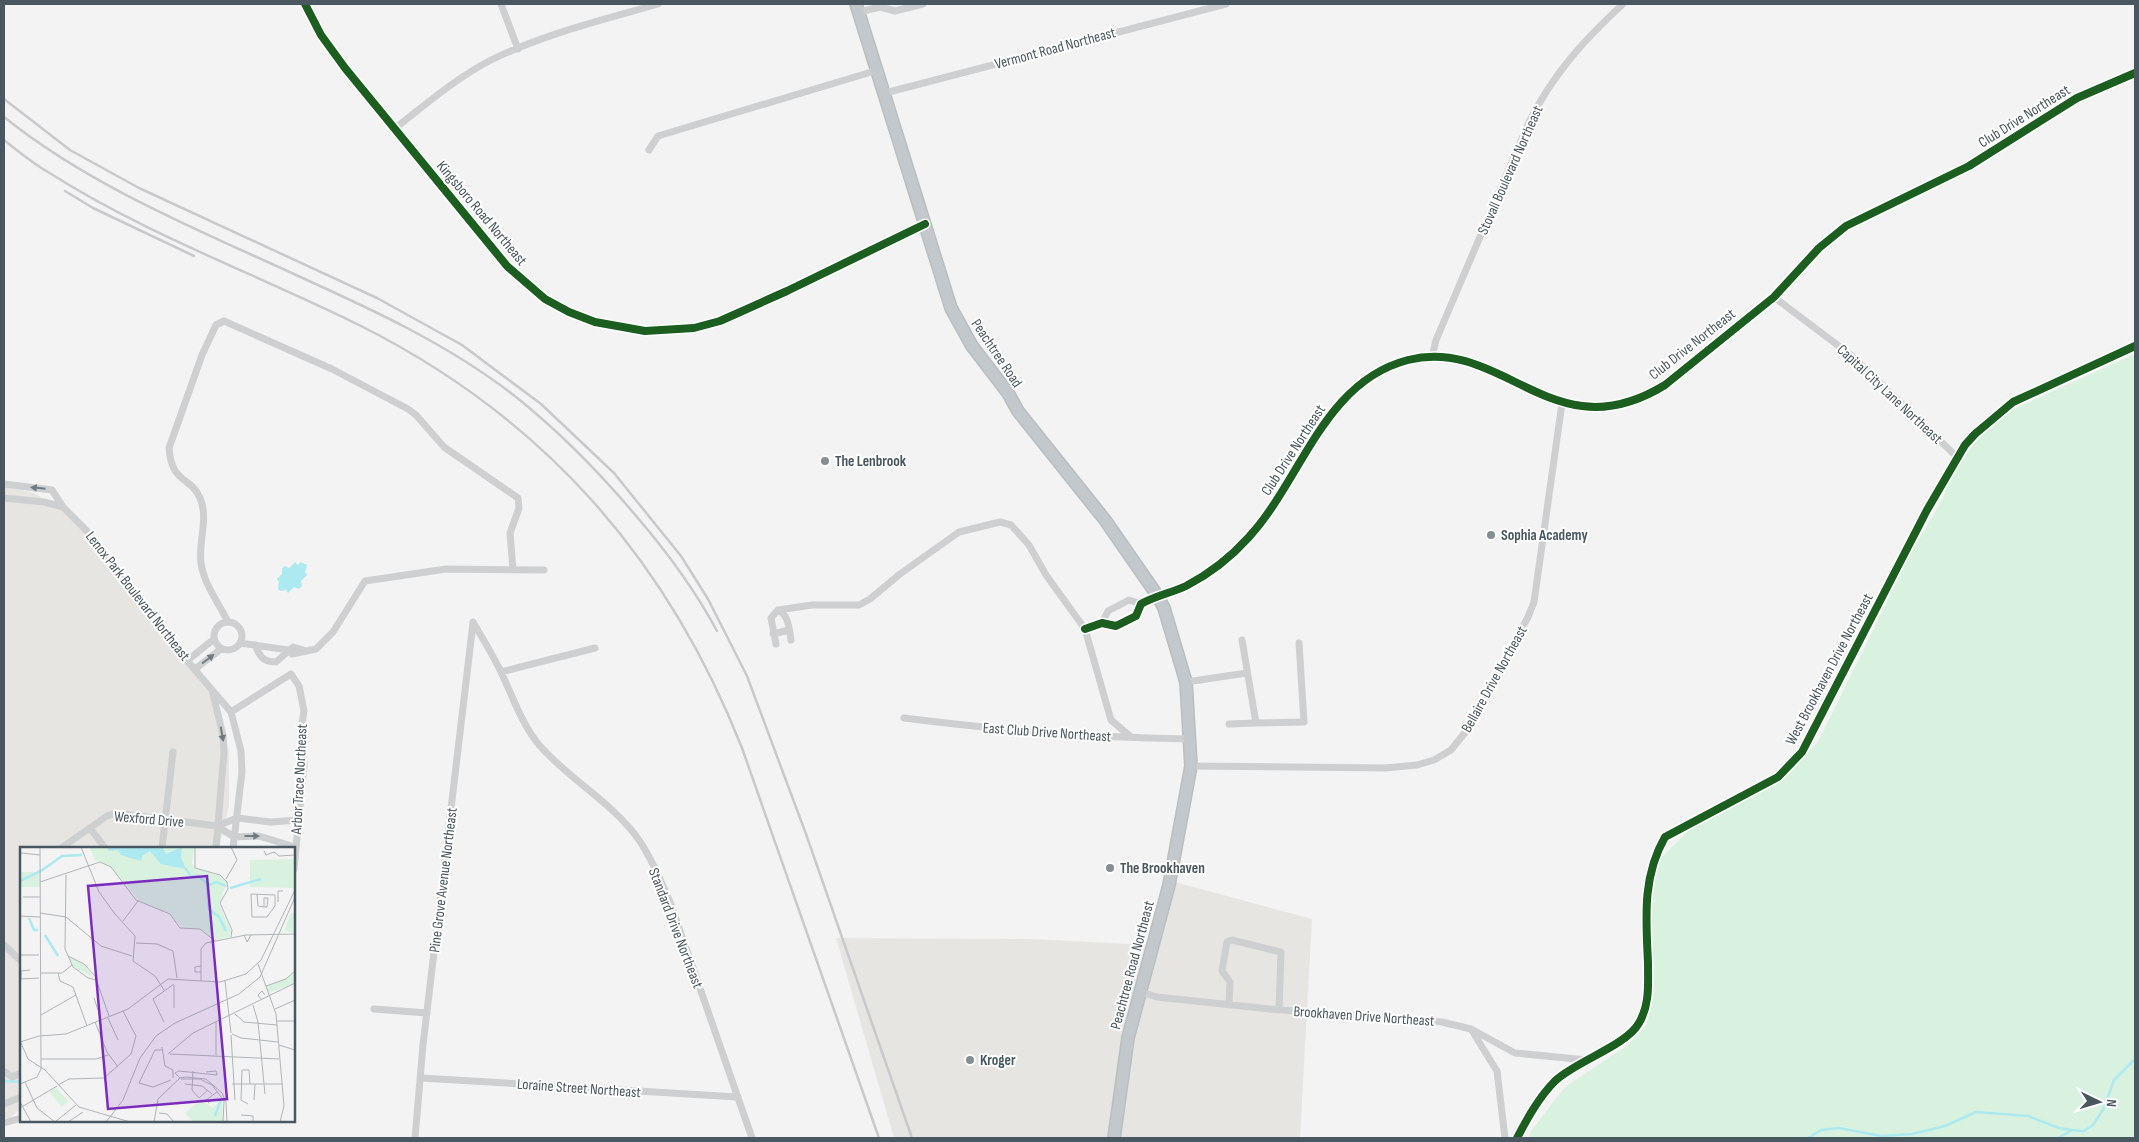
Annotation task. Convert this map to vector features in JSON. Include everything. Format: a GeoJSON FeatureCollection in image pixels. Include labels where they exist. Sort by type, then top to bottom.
{"type":"FeatureCollection","features":[{"type":"Feature","properties":{"kind":"highway","name":"Peachtree Road"},"geometry":{"type":"LineString","coordinates":[[857,8],[878,70],[951,308],[972,346],[1008,393],[1018,411],[1111,528],[1157,596],[1166,615],[1186,682]]}},
{"type":"Feature","properties":{"kind":"highway","name":"Peachtree Road Northeast"},"geometry":{"type":"LineString","coordinates":[[1114,1138],[1128,1038],[1169,885],[1191,766],[1191,739],[1186,682]]}},
{"type":"Feature","properties":{"kind":"street","name":"Kingsboro Road Northeast"},"geometry":{"type":"LineString","coordinates":[[305,4],[321,35],[394,129],[494,251],[524,282],[545,298],[569,312],[594,322],[621,329],[670,331],[694,328],[720,320],[787,291],[925,224]]}},
{"type":"Feature","properties":{"kind":"street"},"geometry":{"type":"LineString","coordinates":[[501,4],[518,49]]}},
{"type":"Feature","properties":{"kind":"street"},"geometry":{"type":"LineString","coordinates":[[394,129],[464,76],[491,60],[541,38],[658,4]]}},
{"type":"Feature","properties":{"kind":"street"},"geometry":{"type":"LineString","coordinates":[[857,8],[880,7],[896,11],[923,4]]}},
{"type":"Feature","properties":{"kind":"street","name":"Vermont Road Northeast"},"geometry":{"type":"LineString","coordinates":[[885,93],[1226,4]]}},
{"type":"Feature","properties":{"kind":"street","name":"Stovall Boulevard Northeast"},"geometry":{"type":"LineString","coordinates":[[1432,357],[1436,340],[1529,122],[1544,94],[1573,53],[1623,4]]}},
{"type":"Feature","properties":{"kind":"street"},"geometry":{"type":"LineString","coordinates":[[649,150],[658,136],[878,70]]}},
{"type":"Feature","properties":{"kind":"street","name":"Club Drive Northeast"},"geometry":{"type":"LineString","coordinates":[[1140,604],[1185,586],[1207,573],[1248,538],[1272,509],[1332,413],[1356,386],[1372,374],[1410,359],[1432,357],[1472,364],[1562,403],[1584,408],[1606,408],[1627,404],[1647,396],[1665,385],[1774,298],[1819,248],[1846,226],[1969,166],[2077,98],[2135,73]]}},
{"type":"Feature","properties":{"kind":"street","name":"Capital City Lane Northeast"},"geometry":{"type":"LineString","coordinates":[[1774,298],[1852,356],[1956,457]]}},
{"type":"Feature","properties":{"kind":"street"},"geometry":{"type":"LineString","coordinates":[[240,642],[240,629],[228,622],[207,584],[201,565],[204,513],[200,498],[196,490],[178,476],[170,459],[169,448],[202,355],[216,325],[224,321],[332,369],[408,409],[416,414],[444,447],[518,498],[519,508],[510,533],[513,570]]}},
{"type":"Feature","properties":{"kind":"street","name":"West Brookhaven Drive Northeast"},"geometry":{"type":"LineString","coordinates":[[1517,1138],[1528,1117],[1556,1081],[1625,1038],[1639,1025],[1645,1009],[1648,991],[1646,900],[1656,853],[1665,837],[1758,788],[1793,764],[1808,742],[1833,689],[1848,666],[1956,457],[1975,434],[2013,402],[2135,346]]}},
{"type":"Feature","properties":{"kind":"street","name":"Bellaire Drive Northeast"},"geometry":{"type":"LineString","coordinates":[[1191,766],[1385,768],[1417,766],[1434,760],[1451,750],[1471,725],[1534,602],[1562,403]]}},
{"type":"Feature","properties":{"kind":"street","name":"Lenox Park Boulevard Northeast"},"geometry":{"type":"LineString","coordinates":[[4,484],[52,490],[63,507],[87,531],[171,642],[232,712],[241,751],[242,772],[233,847]]}},
{"type":"Feature","properties":{"kind":"street"},"geometry":{"type":"LineString","coordinates":[[4,498],[44,502],[63,507]]}},
{"type":"Feature","properties":{"kind":"street"},"geometry":{"type":"LineString","coordinates":[[776,644],[771,618],[778,610],[812,605],[859,605],[870,599],[900,574],[960,532],[1000,522],[1011,525],[1029,545],[1046,575],[1085,629],[1112,720],[1131,737]]}},
{"type":"Feature","properties":{"kind":"street"},"geometry":{"type":"LineString","coordinates":[[195,669],[221,649],[230,650],[240,642],[288,650],[292,654],[316,649],[333,632],[365,581],[446,569],[544,570]]}},
{"type":"Feature","properties":{"kind":"street"},"geometry":{"type":"LineString","coordinates":[[1085,629],[1102,622],[1116,626],[1136,616],[1140,604],[1128,600],[1108,611],[1102,622]]}},
{"type":"Feature","properties":{"kind":"street"},"geometry":{"type":"LineString","coordinates":[[778,610],[784,613],[791,640]]}},
{"type":"Feature","properties":{"kind":"street"},"geometry":{"type":"LineString","coordinates":[[188,660],[214,640],[217,627],[228,622]]}},
{"type":"Feature","properties":{"kind":"street","name":"Standard Drive Northeast"},"geometry":{"type":"LineString","coordinates":[[473,622],[501,672],[526,724],[539,745],[560,767],[611,809],[639,840],[656,870],[670,902],[752,1138]]}},
{"type":"Feature","properties":{"kind":"street","name":"Pine Grove Avenue Northeast"},"geometry":{"type":"LineString","coordinates":[[415,1138],[427,1014],[473,622]]}},
{"type":"Feature","properties":{"kind":"street"},"geometry":{"type":"LineString","coordinates":[[773,634],[789,630]]}},
{"type":"Feature","properties":{"kind":"street"},"geometry":{"type":"LineString","coordinates":[[214,640],[221,649]]}},
{"type":"Feature","properties":{"kind":"street"},"geometry":{"type":"LineString","coordinates":[[1242,640],[1256,723]]}},
{"type":"Feature","properties":{"kind":"street"},"geometry":{"type":"LineString","coordinates":[[1228,724],[1304,722],[1299,644]]}},
{"type":"Feature","properties":{"kind":"street"},"geometry":{"type":"LineString","coordinates":[[255,645],[260,658],[268,662],[276,662],[288,650]]}},
{"type":"Feature","properties":{"kind":"street"},"geometry":{"type":"LineString","coordinates":[[501,672],[594,648]]}},
{"type":"Feature","properties":{"kind":"street"},"geometry":{"type":"LineString","coordinates":[[1186,682],[1247,673]]}},
{"type":"Feature","properties":{"kind":"street","name":"Arbor Trace Northeast"},"geometry":{"type":"LineString","coordinates":[[232,712],[291,674],[299,686],[304,711],[301,730],[304,764],[295,847]]}},
{"type":"Feature","properties":{"kind":"street","name":"Lenox Park Boulevard Northeast"},"geometry":{"type":"LineString","coordinates":[[211,687],[223,735],[224,752],[216,847]]}},
{"type":"Feature","properties":{"kind":"street","name":"East Club Drive Northeast"},"geometry":{"type":"LineString","coordinates":[[904,718],[969,726],[1131,737],[1191,739]]}},
{"type":"Feature","properties":{"kind":"street"},"geometry":{"type":"LineString","coordinates":[[162,847],[173,752]]}},
{"type":"Feature","properties":{"kind":"street","name":"Wexford Drive"},"geometry":{"type":"LineString","coordinates":[[62,847],[114,813],[217,826]]}},
{"type":"Feature","properties":{"kind":"street"},"geometry":{"type":"LineString","coordinates":[[217,826],[237,818],[271,822],[298,820]]}},
{"type":"Feature","properties":{"kind":"street"},"geometry":{"type":"LineString","coordinates":[[217,826],[234,836],[259,836],[295,847]]}},
{"type":"Feature","properties":{"kind":"street"},"geometry":{"type":"LineString","coordinates":[[90,828],[104,847]]}},
{"type":"Feature","properties":{"kind":"street"},"geometry":{"type":"LineString","coordinates":[[1230,1004],[1230,982],[1222,971],[1225,946],[1227,942],[1232,940],[1281,952],[1279,1010]]}},
{"type":"Feature","properties":{"kind":"street"},"geometry":{"type":"LineString","coordinates":[[4,945],[20,960]]}},
{"type":"Feature","properties":{"kind":"street","name":"Brookhaven Drive Northeast"},"geometry":{"type":"LineString","coordinates":[[1141,992],[1157,997],[1279,1010],[1442,1022],[1471,1029]]}},
{"type":"Feature","properties":{"kind":"street"},"geometry":{"type":"LineString","coordinates":[[374,1009],[427,1014]]}},
{"type":"Feature","properties":{"kind":"street"},"geometry":{"type":"LineString","coordinates":[[1471,1029],[1516,1053],[1587,1060]]}},
{"type":"Feature","properties":{"kind":"street"},"geometry":{"type":"LineString","coordinates":[[1471,1029],[1497,1071],[1505,1138]]}},
{"type":"Feature","properties":{"kind":"street"},"geometry":{"type":"LineString","coordinates":[[4,1071],[12,1077],[20,1073]]}},
{"type":"Feature","properties":{"kind":"street","name":"Loraine Street Northeast"},"geometry":{"type":"LineString","coordinates":[[421,1078],[738,1097]]}},
{"type":"Feature","properties":{"kind":"street"},"geometry":{"type":"LineString","coordinates":[[4,1104],[20,1097]]}},
{"type":"Feature","properties":{"kind":"street"},"geometry":{"type":"LineString","coordinates":[[4,1123],[20,1118]]}},
{"type":"Feature","properties":{"kind":"shaded area"},"geometry":{"type":"Polygon","coordinates":[[[4,486],[34,493],[71,516],[121,570],[157,618],[201,671],[222,722],[229,752],[229,806],[219,847],[20,847],[20,1109],[10,1118],[4,1118],[4,486]]]}},
{"type":"Feature","properties":{"kind":"shaded area"},"geometry":{"type":"Polygon","coordinates":[[[1175,882],[1312,919],[1300,1138],[894,1138],[836,938],[1029,939],[1151,945],[1175,882]]]}},
{"type":"Feature","properties":{"kind":"green space"},"geometry":{"type":"Polygon","coordinates":[[[2135,354],[2135,1138],[1529,1138],[1531,1131],[1565,1087],[1628,1045],[1647,1024],[1654,992],[1651,915],[1657,862],[1691,828],[1782,781],[1818,742],[1911,553],[1942,500],[1953,473],[1977,440],[2009,411],[2135,354]]]}},
{"type":"Feature","properties":{"kind":"water"},"geometry":{"type":"Polygon","coordinates":[[[295,562],[298,565],[301,562],[307,565],[305,572],[307,575],[301,581],[302,586],[299,589],[294,587],[288,593],[286,590],[280,591],[277,579],[282,574],[282,568],[285,566],[289,568],[295,562]]]}},
{"type":"Feature","properties":{"kind":"waterway"},"geometry":{"type":"LineString","coordinates":[[2058,1138],[2072,1130],[2084,1131],[2093,1125],[2104,1108],[2114,1080],[2135,1059]]}},
{"type":"Feature","properties":{"kind":"waterway"},"geometry":{"type":"LineString","coordinates":[[4,1081],[20,1082]]}},
{"type":"Feature","properties":{"kind":"waterway"},"geometry":{"type":"LineString","coordinates":[[1808,1138],[1821,1130],[1839,1128],[1881,1136],[1912,1134],[1945,1126],[1976,1112],[2028,1116],[2059,1128],[2072,1130]]}},
{"type":"Feature","properties":{"kind":"railway"},"geometry":{"type":"LineString","coordinates":[[4,99],[70,150],[139,188],[377,298],[462,345],[541,404],[614,473],[681,556],[708,599],[747,676],[806,834],[912,1138]]}},
{"type":"Feature","properties":{"kind":"railway"},"geometry":{"type":"LineString","coordinates":[[4,117],[37,142],[72,164],[145,205],[381,315],[437,345],[491,378],[549,425],[609,485],[670,558],[690,586],[717,631]]}},
{"type":"Feature","properties":{"kind":"railway"},"geometry":{"type":"LineString","coordinates":[[4,140],[42,168],[123,215],[201,253],[320,306],[359,325],[425,362],[486,403],[541,449],[591,500],[636,555],[676,615],[712,679],[742,748],[879,1138]]}},
{"type":"Feature","properties":{"kind":"railway"},"geometry":{"type":"LineString","coordinates":[[65,191],[93,208],[194,256]]}},
{"type":"Feature","properties":{"kind":"cycle path"},"geometry":{"type":"LineString","coordinates":[[305,4],[321,35],[345,68],[507,266],[545,299],[569,312],[595,322],[645,331],[694,328],[720,321],[787,291],[925,224]]}},
{"type":"Feature","properties":{"kind":"cycle path"},"geometry":{"type":"LineString","coordinates":[[1085,629],[1102,623],[1116,626],[1136,616],[1141,604],[1186,586],[1211,571],[1227,558],[1248,538],[1267,515],[1316,436],[1334,411],[1355,389],[1379,372],[1408,360],[1442,357],[1473,363],[1560,401],[1591,407],[1626,403],[1665,385],[1774,297],[1819,248],[1846,226],[1969,166],[2077,98],[2135,73]]}},
{"type":"Feature","properties":{"kind":"cycle path"},"geometry":{"type":"LineString","coordinates":[[1517,1138],[1529,1116],[1555,1081],[1623,1039],[1639,1023],[1643,1016],[1648,994],[1646,914],[1649,883],[1652,867],[1665,837],[1778,777],[1802,752],[1927,510],[1965,445],[1975,434],[2013,402],[2135,346]]}},
{"type":"Feature","properties":{"kind":"place","name":"The Lenbrook"},"geometry":{"type":"Point","coordinates":[825,461]}},
{"type":"Feature","properties":{"kind":"place","name":"Sophia Academy"},"geometry":{"type":"Point","coordinates":[1491,535]}},
{"type":"Feature","properties":{"kind":"place","name":"The Brookhaven"},"geometry":{"type":"Point","coordinates":[1110,868]}},
{"type":"Feature","properties":{"kind":"place","name":"Kroger"},"geometry":{"type":"Point","coordinates":[970,1060]}}]}
